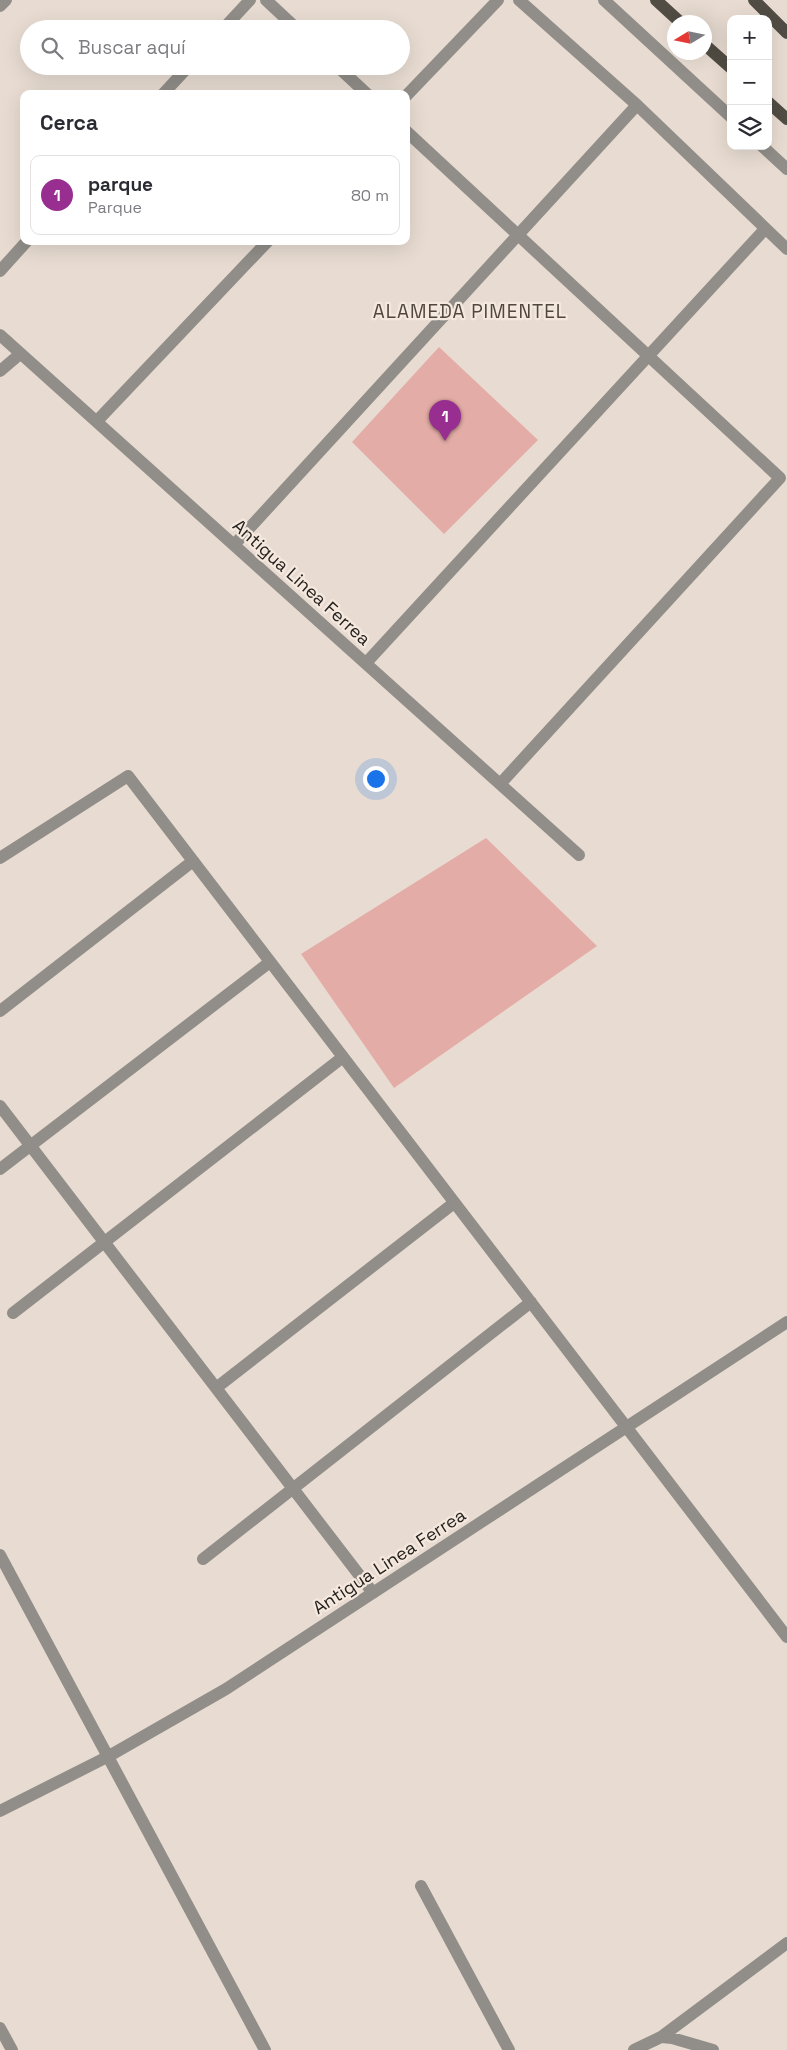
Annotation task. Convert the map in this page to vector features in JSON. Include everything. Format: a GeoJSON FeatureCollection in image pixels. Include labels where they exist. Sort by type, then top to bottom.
{"type":"FeatureCollection","features":[{"type":"Feature","properties":{"kind":"main road"},"geometry":{"type":"LineString","coordinates":[[656,0],[672,15]]}},
{"type":"Feature","properties":{"kind":"main road"},"geometry":{"type":"LineString","coordinates":[[754,0],[787,33]]}},
{"type":"Feature","properties":{"kind":"main road"},"geometry":{"type":"LineString","coordinates":[[712,51],[727,64]]}},
{"type":"Feature","properties":{"kind":"main road"},"geometry":{"type":"LineString","coordinates":[[771,105],[787,119]]}},
{"type":"Feature","properties":{"kind":"street"},"geometry":{"type":"LineString","coordinates":[[0,6],[6,0]]}},
{"type":"Feature","properties":{"kind":"street"},"geometry":{"type":"LineString","coordinates":[[231,20],[250,0]]}},
{"type":"Feature","properties":{"kind":"street"},"geometry":{"type":"LineString","coordinates":[[266,0],[287,20]]}},
{"type":"Feature","properties":{"kind":"street"},"geometry":{"type":"LineString","coordinates":[[410,92],[498,0]]}},
{"type":"Feature","properties":{"kind":"street"},"geometry":{"type":"LineString","coordinates":[[519,0],[637,105],[787,249]]}},
{"type":"Feature","properties":{"kind":"street"},"geometry":{"type":"LineString","coordinates":[[604,0],[727,114]]}},
{"type":"Feature","properties":{"kind":"street"},"geometry":{"type":"LineString","coordinates":[[167,90],[181,75]]}},
{"type":"Feature","properties":{"kind":"street"},"geometry":{"type":"LineString","coordinates":[[347,75],[363,90]]}},
{"type":"Feature","properties":{"kind":"street"},"geometry":{"type":"LineString","coordinates":[[234,545],[637,105]]}},
{"type":"Feature","properties":{"kind":"street"},"geometry":{"type":"LineString","coordinates":[[410,134],[780,478],[500,784]]}},
{"type":"Feature","properties":{"kind":"street"},"geometry":{"type":"LineString","coordinates":[[766,150],[787,170]]}},
{"type":"Feature","properties":{"kind":"street"},"geometry":{"type":"LineString","coordinates":[[366,663],[765,229]]}},
{"type":"Feature","properties":{"kind":"street"},"geometry":{"type":"LineString","coordinates":[[0,270],[23,245]]}},
{"type":"Feature","properties":{"kind":"street"},"geometry":{"type":"LineString","coordinates":[[97,421],[264,245]]}},
{"type":"Feature","properties":{"kind":"street","name":"Antigua Linea Ferrea"},"geometry":{"type":"LineString","coordinates":[[0,335],[579,855]]}},
{"type":"Feature","properties":{"kind":"street"},"geometry":{"type":"LineString","coordinates":[[0,372],[20,354]]}},
{"type":"Feature","properties":{"kind":"street"},"geometry":{"type":"LineString","coordinates":[[0,858],[128,776],[787,1637]]}},
{"type":"Feature","properties":{"kind":"street"},"geometry":{"type":"LineString","coordinates":[[0,1011],[193,861]]}},
{"type":"Feature","properties":{"kind":"street"},"geometry":{"type":"LineString","coordinates":[[0,1169],[270,962]]}},
{"type":"Feature","properties":{"kind":"street"},"geometry":{"type":"LineString","coordinates":[[13,1313],[343,1057]]}},
{"type":"Feature","properties":{"kind":"street"},"geometry":{"type":"LineString","coordinates":[[0,1106],[373,1593]]}},
{"type":"Feature","properties":{"kind":"street"},"geometry":{"type":"LineString","coordinates":[[216,1388],[454,1203]]}},
{"type":"Feature","properties":{"kind":"street"},"geometry":{"type":"LineString","coordinates":[[202,1559],[531,1302]]}},
{"type":"Feature","properties":{"kind":"street","name":"Antigua Linea Ferrea"},"geometry":{"type":"LineString","coordinates":[[0,1811],[109,1756],[226,1689],[787,1322]]}},
{"type":"Feature","properties":{"kind":"street"},"geometry":{"type":"LineString","coordinates":[[0,1556],[109,1756],[265,2050]]}},
{"type":"Feature","properties":{"kind":"street"},"geometry":{"type":"LineString","coordinates":[[422,1886],[509,2050]]}},
{"type":"Feature","properties":{"kind":"street"},"geometry":{"type":"LineString","coordinates":[[634,2050],[661,2037],[787,1943]]}},
{"type":"Feature","properties":{"kind":"street"},"geometry":{"type":"LineString","coordinates":[[0,2028],[12,2050]]}},
{"type":"Feature","properties":{"kind":"street"},"geometry":{"type":"LineString","coordinates":[[661,2037],[672,2038],[713,2050]]}},
{"type":"Feature","properties":{"kind":"shaded area"},"geometry":{"type":"Polygon","coordinates":[[[439,347],[538,440],[444,534],[352,442],[439,347]]]}},
{"type":"Feature","properties":{"kind":"shaded area"},"geometry":{"type":"Polygon","coordinates":[[[486,838],[597,946],[394,1088],[301,954],[486,838]]]}},
{"type":"Feature","properties":{"kind":"place","name":"parque"},"geometry":{"type":"Point","coordinates":[445,441]}},
{"type":"Feature","properties":{"kind":"district","name":"ALAMEDA PIMENTEL"},"geometry":{"type":"Point","coordinates":[470,311]}}]}
